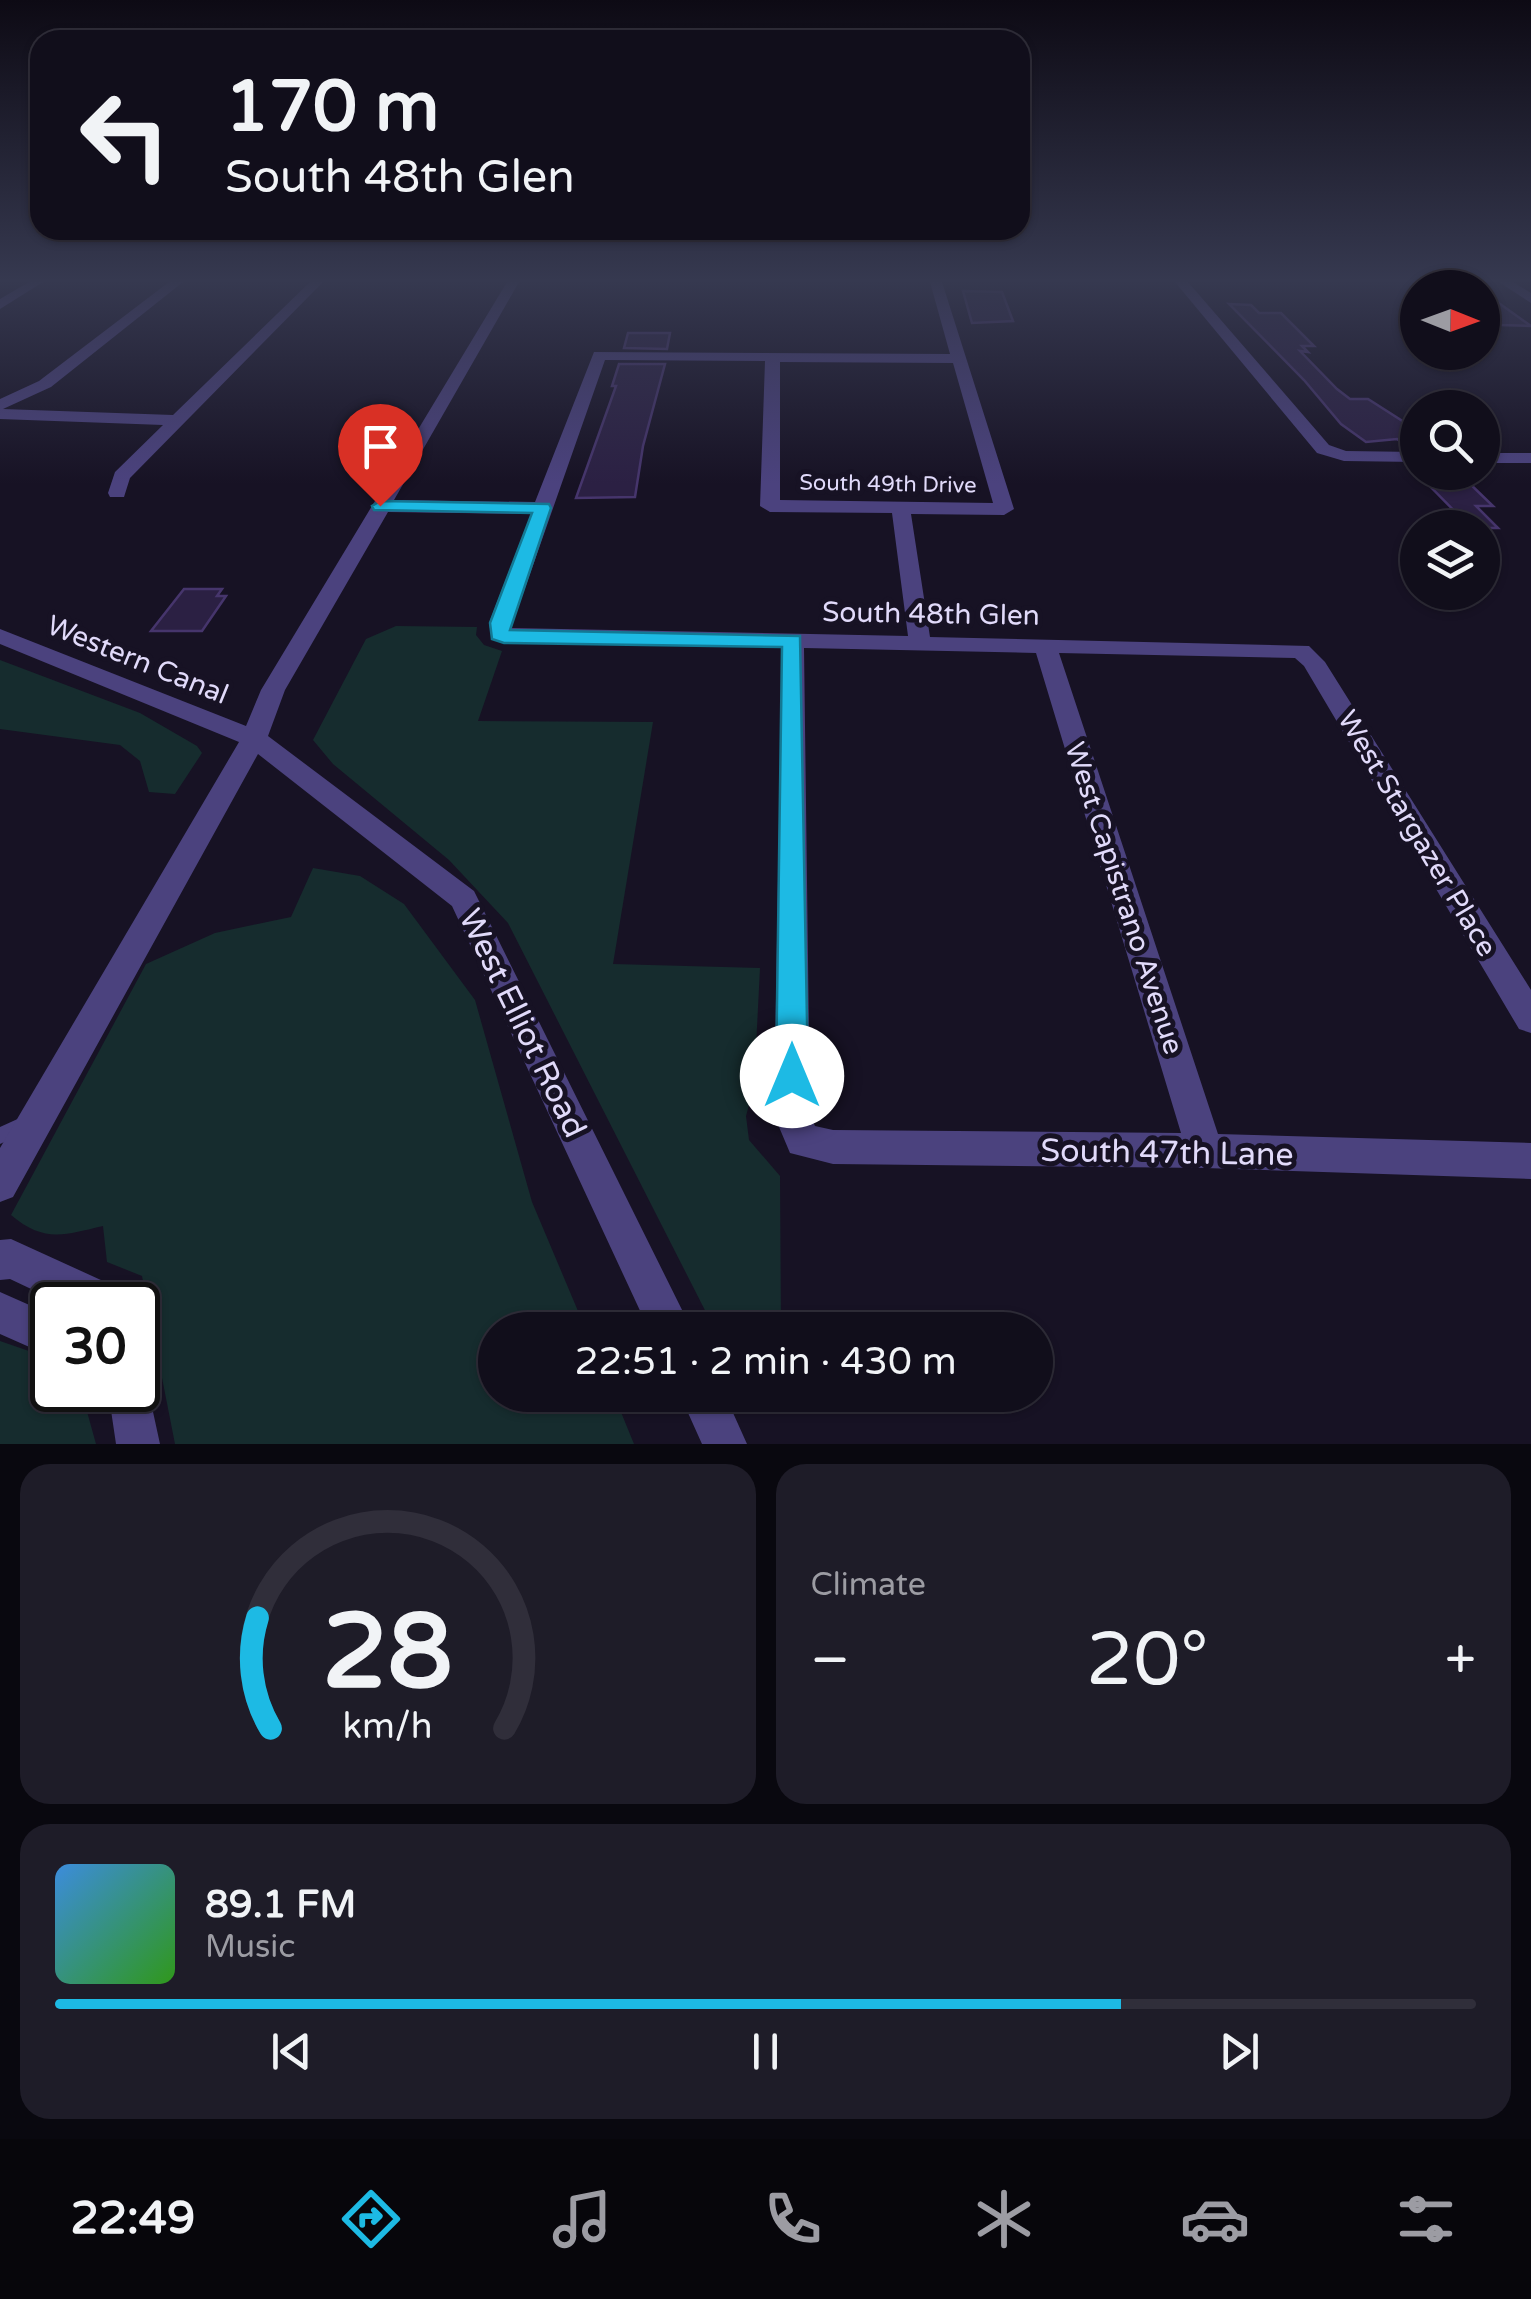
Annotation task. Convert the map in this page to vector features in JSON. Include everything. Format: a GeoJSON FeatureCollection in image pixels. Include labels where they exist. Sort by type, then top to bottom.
{"type":"FeatureCollection","features":[{"type":"Feature","properties":{"kind":"street"},"geometry":{"type":"LineString","coordinates":[[0,406],[45,384],[90,349]]}},
{"type":"Feature","properties":{"kind":"street"},"geometry":{"type":"LineString","coordinates":[[117,493],[121,476],[250,349]]}},
{"type":"Feature","properties":{"kind":"street"},"geometry":{"type":"LineString","coordinates":[[0,1184],[254,738],[274,690],[473,349]]}},
{"type":"Feature","properties":{"kind":"street"},"geometry":{"type":"LineString","coordinates":[[380,506],[543,508],[599,355],[960,359],[957,349]]}},
{"type":"Feature","properties":{"kind":"street"},"geometry":{"type":"LineString","coordinates":[[1237,349],[1323,449],[1344,456],[1400,457]]}},
{"type":"Feature","properties":{"kind":"street","name":"South 49th Drive"},"geometry":{"type":"LineString","coordinates":[[773,357],[770,506],[1004,508],[960,359]]}},
{"type":"Feature","properties":{"kind":"street"},"geometry":{"type":"LineString","coordinates":[[0,414],[178,420]]}},
{"type":"Feature","properties":{"kind":"street"},"geometry":{"type":"LineString","coordinates":[[1500,458],[1531,458]]}},
{"type":"Feature","properties":{"kind":"street","name":"South 48th Glen"},"geometry":{"type":"LineString","coordinates":[[543,508],[500,635],[1301,651]]}},
{"type":"Feature","properties":{"kind":"street"},"geometry":{"type":"LineString","coordinates":[[901,508],[920,643]]}},
{"type":"Feature","properties":{"kind":"street","name":"Western Canal"},"geometry":{"type":"LineString","coordinates":[[0,636],[254,738]]}},
{"type":"Feature","properties":{"kind":"street","name":"South 47th Lane"},"geometry":{"type":"LineString","coordinates":[[793,641],[792,1115],[803,1141],[832,1147],[1205,1151],[1531,1161]]}},
{"type":"Feature","properties":{"kind":"street","name":"West Capistrano Avenue"},"geometry":{"type":"LineString","coordinates":[[1045,646],[1205,1151]]}},
{"type":"Feature","properties":{"kind":"street","name":"West Stargazer Place"},"geometry":{"type":"LineString","coordinates":[[1301,651],[1313,662],[1531,1018]]}},
{"type":"Feature","properties":{"kind":"street","name":"West Elliot Road"},"geometry":{"type":"LineString","coordinates":[[254,738],[464,899],[662,1312]]}},
{"type":"Feature","properties":{"kind":"street"},"geometry":{"type":"LineString","coordinates":[[0,1260],[12,1259],[62,1282]]}},
{"type":"Feature","properties":{"kind":"street"},"geometry":{"type":"LineString","coordinates":[[0,1313],[30,1326]]}},
{"type":"Feature","properties":{"kind":"street"},"geometry":{"type":"LineString","coordinates":[[133,1412],[138,1444]]}},
{"type":"Feature","properties":{"kind":"street"},"geometry":{"type":"LineString","coordinates":[[710,1412],[725,1444]]}},
{"type":"Feature","properties":{"kind":"lane"},"geometry":{"type":"LineString","coordinates":[[0,1136],[38,1117]]}},
{"type":"Feature","properties":{"kind":"green space"},"geometry":{"type":"Polygon","coordinates":[[[396,626],[477,627],[476,635],[484,645],[502,651],[478,721],[653,722],[613,964],[760,968],[754,1087],[746,1116],[749,1140],[780,1176],[781,1312],[706,1312],[508,923],[449,860],[333,764],[313,740],[366,639],[396,626]]]}},
{"type":"Feature","properties":{"kind":"green space"},"geometry":{"type":"Polygon","coordinates":[[[0,660],[140,713],[197,746],[202,753],[175,794],[149,792],[140,761],[120,745],[0,729],[0,660]]]}},
{"type":"Feature","properties":{"kind":"green space"},"geometry":{"type":"Polygon","coordinates":[[[313,868],[360,876],[404,904],[475,1000],[532,1202],[578,1312],[478,1312],[478,1412],[621,1412],[634,1444],[175,1444],[160,1368],[160,1282],[143,1282],[142,1276],[107,1262],[103,1226],[65,1234],[44,1233],[11,1215],[146,964],[215,933],[291,917],[313,868]]]}},
{"type":"Feature","properties":{"kind":"green space"},"geometry":{"type":"Polygon","coordinates":[[[0,1341],[30,1351],[30,1412],[87,1412],[96,1444],[0,1444],[0,1341]]]}},
{"type":"Feature","properties":{"kind":"building"},"geometry":{"type":"Polygon","coordinates":[[[1274,349],[1305,349],[1308,352],[1300,351],[1350,399],[1368,399],[1400,419],[1400,441],[1366,442],[1341,424],[1274,349]]]}},
{"type":"Feature","properties":{"kind":"building"},"geometry":{"type":"Polygon","coordinates":[[[619,364],[665,364],[643,446],[635,497],[576,498],[616,386],[612,386],[619,364]]]}},
{"type":"Feature","properties":{"kind":"building"},"geometry":{"type":"Polygon","coordinates":[[[1434,490],[1476,490],[1493,506],[1476,506],[1480,510],[1453,510],[1434,490]]]}},
{"type":"Feature","properties":{"kind":"building"},"geometry":{"type":"Polygon","coordinates":[[[184,589],[222,589],[217,596],[226,596],[202,631],[151,631],[184,589]]]}},
{"type":"Feature","properties":{"kind":"route"},"geometry":{"type":"LineString","coordinates":[[380,506],[543,508],[500,623],[500,635],[793,641],[792,1076]]}}]}
